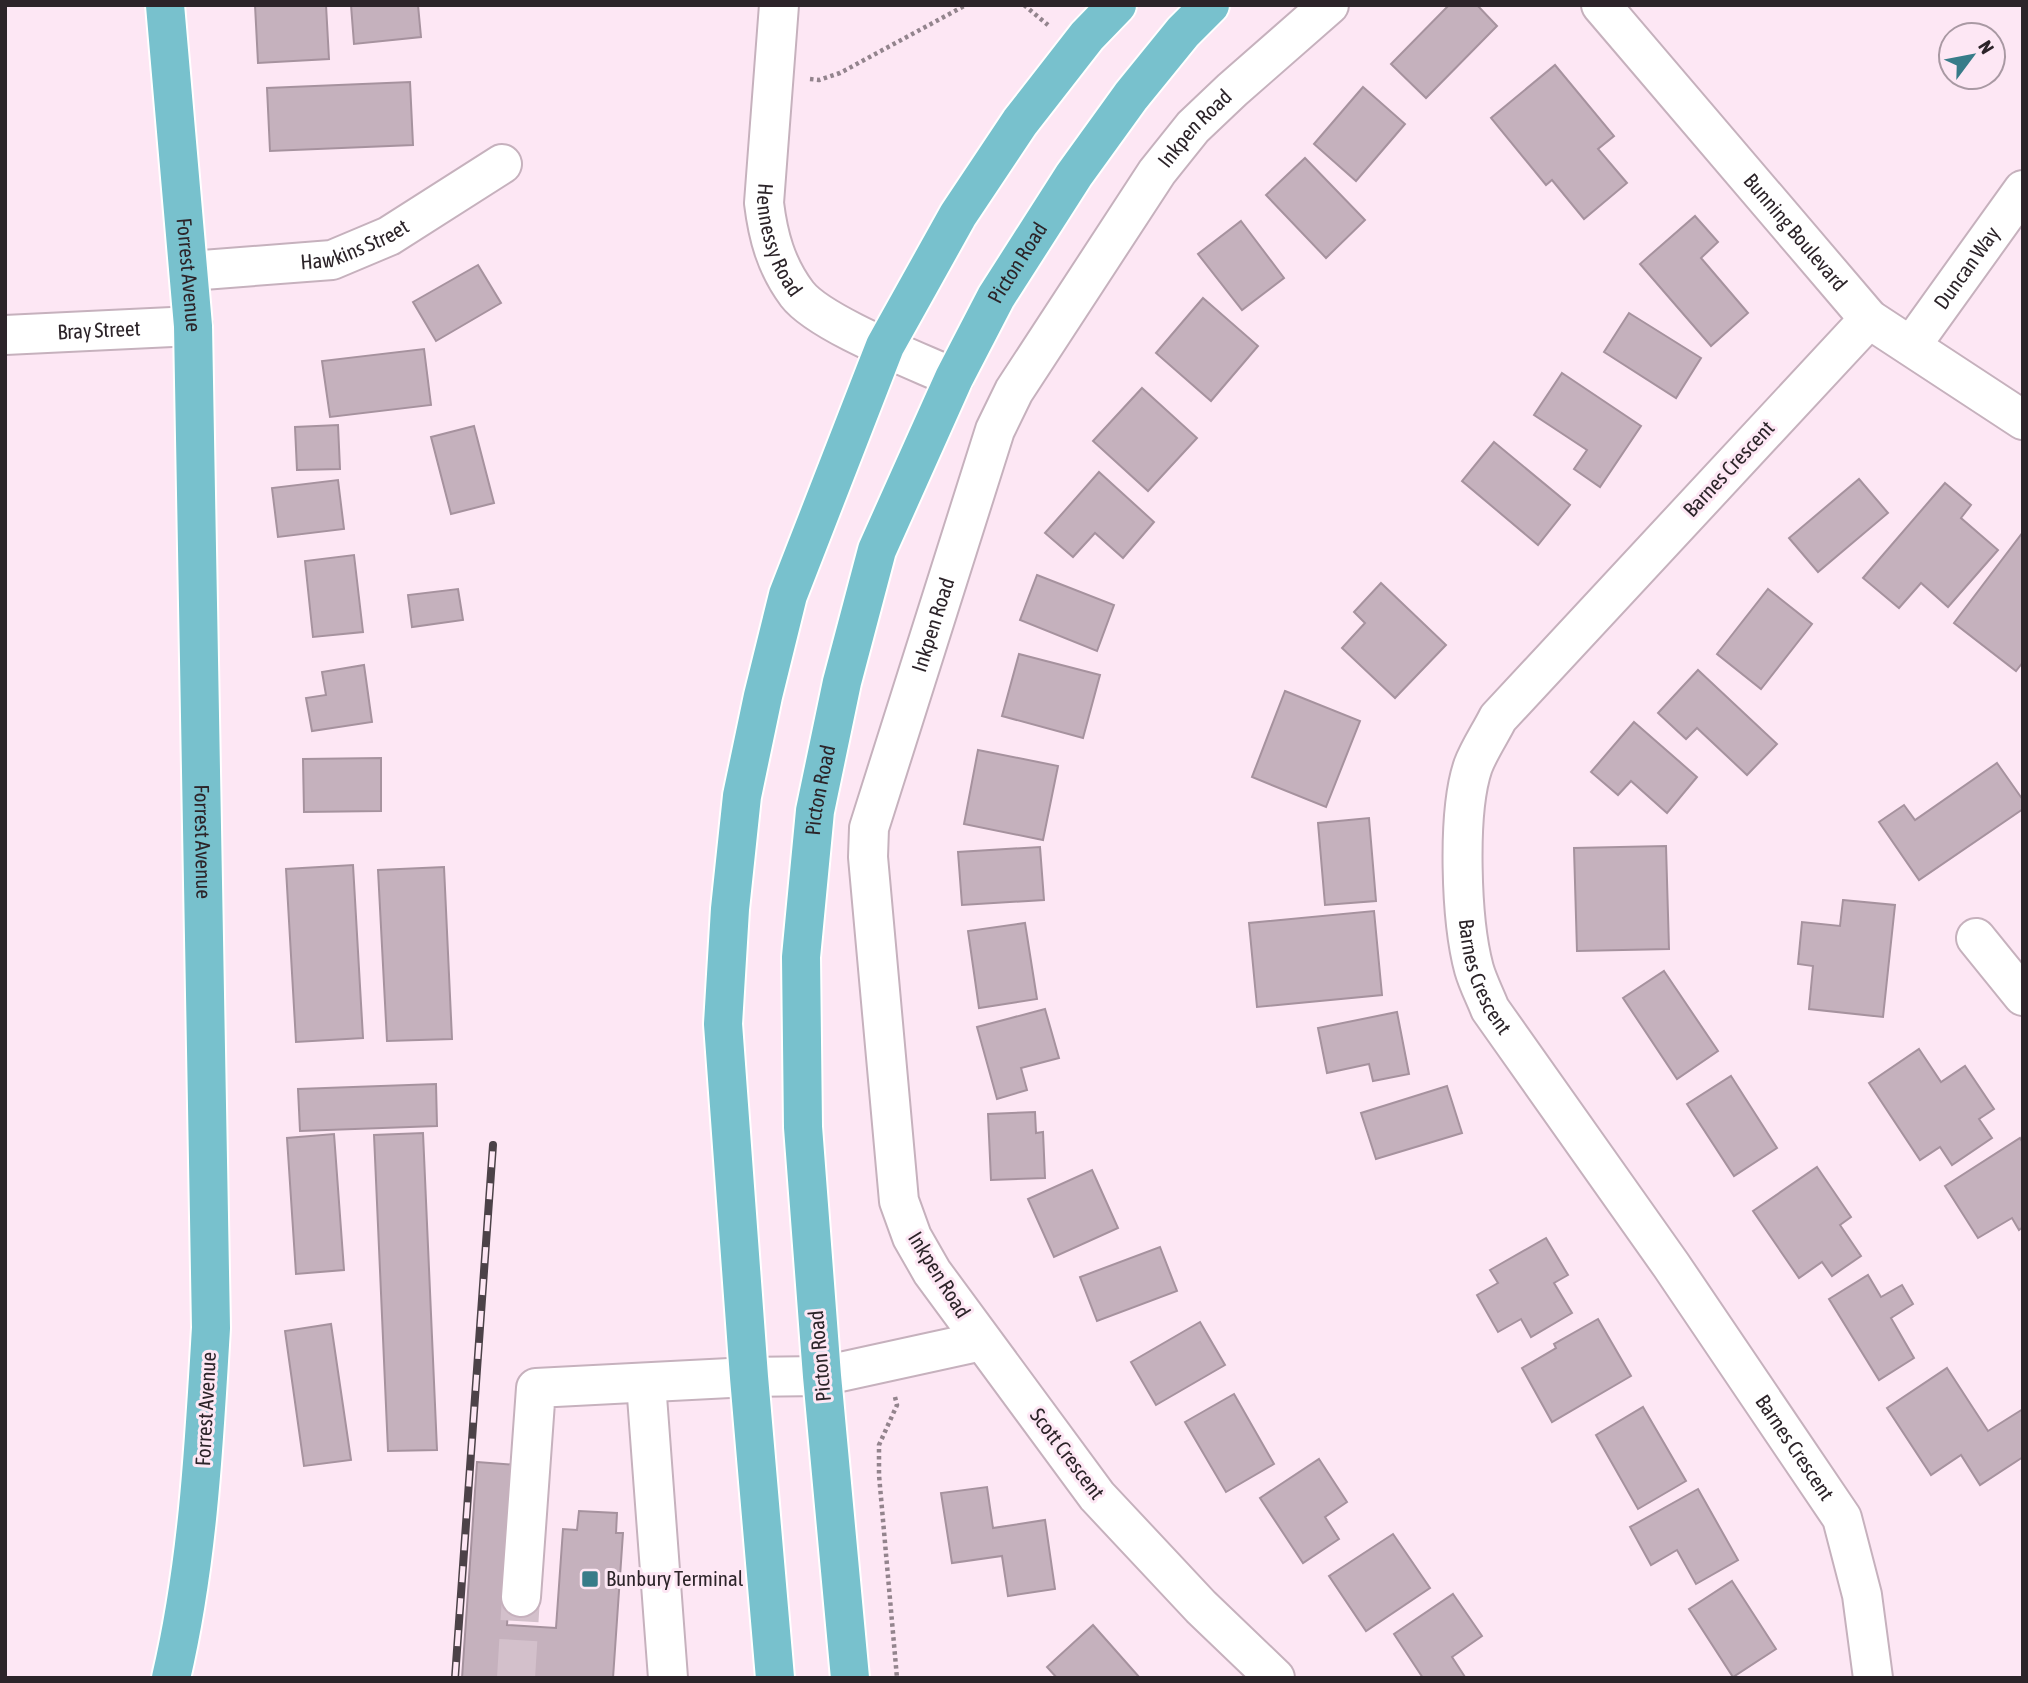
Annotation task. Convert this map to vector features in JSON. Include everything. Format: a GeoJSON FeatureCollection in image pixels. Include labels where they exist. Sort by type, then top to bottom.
{"type":"FeatureCollection","features":[{"type":"Feature","properties":{"kind":"main road","name":"Forrest Avenue"},"geometry":{"type":"LineString","coordinates":[[165,5],[193,326],[211,1328],[202,1488],[183,1628],[171,1678]]}},
{"type":"Feature","properties":{"kind":"main road"},"geometry":{"type":"LineString","coordinates":[[775,1678],[723,1024],[730,909],[742,796],[788,595],[885,346],[958,215],[1020,122],[1087,36],[1117,5]]}},
{"type":"Feature","properties":{"kind":"main road","name":"Picton Road"},"geometry":{"type":"LineString","coordinates":[[850,1678],[822,1376],[803,1127],[801,1023],[801,957],[815,811],[842,682],[877,550],[954,378],[996,297],[1074,175],[1135,91],[1183,32],[1210,5]]}},
{"type":"Feature","properties":{"kind":"street","name":"Hennessy Road"},"geometry":{"type":"LineString","coordinates":[[779,5],[764,203],[768,233],[781,268],[798,296],[825,317],[954,378]]}},
{"type":"Feature","properties":{"kind":"street","name":"Inkpen Road"},"geometry":{"type":"LineString","coordinates":[[982,1341],[932,1272],[912,1237],[900,1201],[869,887],[869,828],[995,430],[1014,391],[1157,172],[1193,127],[1329,5]]}},
{"type":"Feature","properties":{"kind":"street","name":"Bunning Boulevard"},"geometry":{"type":"LineString","coordinates":[[1601,5],[1869,318],[2023,420]]}},
{"type":"Feature","properties":{"kind":"street","name":"Hawkins Street"},"geometry":{"type":"LineString","coordinates":[[190,271],[332,260],[389,236],[502,164]]}},
{"type":"Feature","properties":{"kind":"street","name":"Duncan Way"},"geometry":{"type":"LineString","coordinates":[[1911,346],[2023,190]]}},
{"type":"Feature","properties":{"kind":"street","name":"Barnes Crescent"},"geometry":{"type":"LineString","coordinates":[[1869,318],[1498,718],[1474,765],[1464,805],[1464,857],[1465,913],[1474,968],[1490,1009],[1671,1265],[1842,1518],[1862,1595],[1873,1678]]}},
{"type":"Feature","properties":{"kind":"street","name":"Bray Street"},"geometry":{"type":"LineString","coordinates":[[5,335],[193,326]]}},
{"type":"Feature","properties":{"kind":"street"},"geometry":{"type":"LineString","coordinates":[[1976,938],[2023,996]]}},
{"type":"Feature","properties":{"kind":"street"},"geometry":{"type":"LineString","coordinates":[[522,1597],[536,1388],[822,1376],[982,1341]]}},
{"type":"Feature","properties":{"kind":"street","name":"Scott Crescent"},"geometry":{"type":"LineString","coordinates":[[982,1341],[1097,1496],[1201,1607],[1275,1678]]}},
{"type":"Feature","properties":{"kind":"street"},"geometry":{"type":"LineString","coordinates":[[646,1383],[668,1678]]}},
{"type":"Feature","properties":{"kind":"path"},"geometry":{"type":"LineString","coordinates":[[799,79],[819,80],[840,73],[966,5]]}},
{"type":"Feature","properties":{"kind":"path"},"geometry":{"type":"LineString","coordinates":[[1024,5],[1055,31]]}},
{"type":"Feature","properties":{"kind":"path"},"geometry":{"type":"LineString","coordinates":[[887,1362],[897,1405],[880,1445],[879,1475],[897,1678]]}},
{"type":"Feature","properties":{"kind":"building"},"geometry":{"type":"Polygon","coordinates":[[[255,5],[326,5],[329,59],[258,63],[255,5]]]}},
{"type":"Feature","properties":{"kind":"building"},"geometry":{"type":"Polygon","coordinates":[[[351,5],[418,5],[421,37],[354,44],[351,5]]]}},
{"type":"Feature","properties":{"kind":"building"},"geometry":{"type":"Polygon","coordinates":[[[1449,5],[1477,5],[1497,26],[1426,98],[1391,64],[1449,5]]]}},
{"type":"Feature","properties":{"kind":"building"},"geometry":{"type":"Polygon","coordinates":[[[1555,65],[1614,136],[1598,149],[1627,183],[1584,219],[1552,180],[1546,185],[1491,118],[1555,65]]]}},
{"type":"Feature","properties":{"kind":"building"},"geometry":{"type":"Polygon","coordinates":[[[410,82],[413,145],[270,151],[267,88],[410,82]]]}},
{"type":"Feature","properties":{"kind":"building"},"geometry":{"type":"Polygon","coordinates":[[[1363,87],[1405,124],[1356,181],[1314,144],[1363,87]]]}},
{"type":"Feature","properties":{"kind":"building"},"geometry":{"type":"Polygon","coordinates":[[[1305,158],[1365,220],[1326,258],[1266,195],[1305,158]]]}},
{"type":"Feature","properties":{"kind":"building"},"geometry":{"type":"Polygon","coordinates":[[[1695,216],[1718,242],[1701,258],[1748,313],[1711,346],[1640,264],[1695,216]]]}},
{"type":"Feature","properties":{"kind":"building"},"geometry":{"type":"Polygon","coordinates":[[[1241,221],[1284,278],[1242,310],[1198,254],[1241,221]]]}},
{"type":"Feature","properties":{"kind":"building"},"geometry":{"type":"Polygon","coordinates":[[[478,265],[501,303],[436,341],[413,302],[478,265]]]}},
{"type":"Feature","properties":{"kind":"building"},"geometry":{"type":"Polygon","coordinates":[[[1203,298],[1258,346],[1211,401],[1156,353],[1203,298]]]}},
{"type":"Feature","properties":{"kind":"building"},"geometry":{"type":"Polygon","coordinates":[[[1629,313],[1701,358],[1676,398],[1604,352],[1629,313]]]}},
{"type":"Feature","properties":{"kind":"building"},"geometry":{"type":"Polygon","coordinates":[[[424,349],[431,405],[330,417],[322,361],[424,349]]]}},
{"type":"Feature","properties":{"kind":"building"},"geometry":{"type":"Polygon","coordinates":[[[1562,373],[1641,426],[1600,487],[1574,469],[1587,450],[1534,415],[1562,373]]]}},
{"type":"Feature","properties":{"kind":"building"},"geometry":{"type":"Polygon","coordinates":[[[1142,388],[1197,438],[1148,491],[1093,441],[1142,388]]]}},
{"type":"Feature","properties":{"kind":"building"},"geometry":{"type":"Polygon","coordinates":[[[338,425],[340,469],[297,470],[295,427],[338,425]]]}},
{"type":"Feature","properties":{"kind":"building"},"geometry":{"type":"Polygon","coordinates":[[[474,426],[494,503],[451,514],[431,437],[474,426]]]}},
{"type":"Feature","properties":{"kind":"building"},"geometry":{"type":"Polygon","coordinates":[[[1494,442],[1570,505],[1538,545],[1462,481],[1494,442]]]}},
{"type":"Feature","properties":{"kind":"building"},"geometry":{"type":"Polygon","coordinates":[[[1099,472],[1154,522],[1123,558],[1095,533],[1073,557],[1045,533],[1099,472]]]}},
{"type":"Feature","properties":{"kind":"building"},"geometry":{"type":"Polygon","coordinates":[[[1859,479],[1888,513],[1818,572],[1789,538],[1859,479]]]}},
{"type":"Feature","properties":{"kind":"building"},"geometry":{"type":"Polygon","coordinates":[[[338,480],[344,529],[278,537],[272,488],[338,480]]]}},
{"type":"Feature","properties":{"kind":"building"},"geometry":{"type":"Polygon","coordinates":[[[1945,483],[1971,505],[1961,518],[1998,550],[1948,607],[1921,583],[1899,608],[1863,578],[1945,483]]]}},
{"type":"Feature","properties":{"kind":"building"},"geometry":{"type":"Polygon","coordinates":[[[2023,532],[2023,662],[2016,671],[1954,623],[2023,532]]]}},
{"type":"Feature","properties":{"kind":"building"},"geometry":{"type":"Polygon","coordinates":[[[354,555],[363,632],[313,637],[305,561],[354,555]]]}},
{"type":"Feature","properties":{"kind":"building"},"geometry":{"type":"Polygon","coordinates":[[[1037,575],[1114,605],[1097,651],[1020,620],[1037,575]]]}},
{"type":"Feature","properties":{"kind":"building"},"geometry":{"type":"Polygon","coordinates":[[[1381,583],[1446,645],[1395,698],[1342,648],[1365,623],[1354,612],[1381,583]]]}},
{"type":"Feature","properties":{"kind":"building"},"geometry":{"type":"Polygon","coordinates":[[[458,589],[463,620],[412,627],[408,595],[458,589]]]}},
{"type":"Feature","properties":{"kind":"building"},"geometry":{"type":"Polygon","coordinates":[[[1768,589],[1812,624],[1761,689],[1717,654],[1768,589]]]}},
{"type":"Feature","properties":{"kind":"building"},"geometry":{"type":"Polygon","coordinates":[[[1019,654],[1100,675],[1083,738],[1002,716],[1019,654]]]}},
{"type":"Feature","properties":{"kind":"building"},"geometry":{"type":"Polygon","coordinates":[[[364,665],[372,722],[312,731],[306,698],[326,695],[322,672],[364,665]]]}},
{"type":"Feature","properties":{"kind":"building"},"geometry":{"type":"Polygon","coordinates":[[[1698,670],[1777,744],[1747,775],[1697,728],[1686,739],[1658,713],[1698,670]]]}},
{"type":"Feature","properties":{"kind":"building"},"geometry":{"type":"Polygon","coordinates":[[[1285,691],[1360,721],[1326,807],[1252,777],[1285,691]]]}},
{"type":"Feature","properties":{"kind":"building"},"geometry":{"type":"Polygon","coordinates":[[[1634,722],[1697,777],[1667,813],[1631,781],[1618,795],[1591,772],[1634,722]]]}},
{"type":"Feature","properties":{"kind":"building"},"geometry":{"type":"Polygon","coordinates":[[[978,750],[1058,766],[1043,840],[964,824],[978,750]]]}},
{"type":"Feature","properties":{"kind":"building"},"geometry":{"type":"Polygon","coordinates":[[[381,758],[381,811],[304,812],[303,759],[381,758]]]}},
{"type":"Feature","properties":{"kind":"building"},"geometry":{"type":"Polygon","coordinates":[[[1997,763],[2023,800],[2023,809],[1919,880],[1879,822],[1904,805],[1915,820],[1997,763]]]}},
{"type":"Feature","properties":{"kind":"building"},"geometry":{"type":"Polygon","coordinates":[[[1369,818],[1376,901],[1325,905],[1318,823],[1369,818]]]}},
{"type":"Feature","properties":{"kind":"building"},"geometry":{"type":"Polygon","coordinates":[[[1666,846],[1669,949],[1577,951],[1574,848],[1666,846]]]}},
{"type":"Feature","properties":{"kind":"building"},"geometry":{"type":"Polygon","coordinates":[[[1040,847],[1044,900],[962,905],[958,852],[1040,847]]]}},
{"type":"Feature","properties":{"kind":"building"},"geometry":{"type":"Polygon","coordinates":[[[353,865],[363,1038],[296,1042],[286,869],[353,865]]]}},
{"type":"Feature","properties":{"kind":"building"},"geometry":{"type":"Polygon","coordinates":[[[444,867],[452,1039],[387,1041],[378,870],[444,867]]]}},
{"type":"Feature","properties":{"kind":"building"},"geometry":{"type":"Polygon","coordinates":[[[1843,900],[1895,905],[1883,1017],[1809,1009],[1813,966],[1798,964],[1802,922],[1840,926],[1843,900]]]}},
{"type":"Feature","properties":{"kind":"building"},"geometry":{"type":"Polygon","coordinates":[[[1374,911],[1382,995],[1257,1007],[1249,923],[1374,911]]]}},
{"type":"Feature","properties":{"kind":"building"},"geometry":{"type":"Polygon","coordinates":[[[1025,923],[1037,999],[979,1008],[968,931],[1025,923]]]}},
{"type":"Feature","properties":{"kind":"building"},"geometry":{"type":"Polygon","coordinates":[[[1664,971],[1718,1051],[1677,1079],[1623,998],[1664,971]]]}},
{"type":"Feature","properties":{"kind":"building"},"geometry":{"type":"Polygon","coordinates":[[[1045,1009],[1059,1058],[1021,1068],[1027,1090],[997,1099],[977,1027],[1045,1009]]]}},
{"type":"Feature","properties":{"kind":"building"},"geometry":{"type":"Polygon","coordinates":[[[1397,1012],[1409,1074],[1373,1081],[1369,1064],[1327,1073],[1318,1028],[1397,1012]]]}},
{"type":"Feature","properties":{"kind":"building"},"geometry":{"type":"Polygon","coordinates":[[[1919,1049],[1941,1082],[1965,1066],[1994,1109],[1979,1119],[1992,1138],[1952,1165],[1940,1147],[1920,1160],[1869,1083],[1919,1049]]]}},
{"type":"Feature","properties":{"kind":"building"},"geometry":{"type":"Polygon","coordinates":[[[1731,1076],[1777,1148],[1734,1176],[1687,1104],[1731,1076]]]}},
{"type":"Feature","properties":{"kind":"building"},"geometry":{"type":"Polygon","coordinates":[[[436,1084],[437,1126],[300,1131],[298,1089],[436,1084]]]}},
{"type":"Feature","properties":{"kind":"building"},"geometry":{"type":"Polygon","coordinates":[[[1447,1086],[1462,1133],[1376,1159],[1361,1113],[1447,1086]]]}},
{"type":"Feature","properties":{"kind":"building"},"geometry":{"type":"Polygon","coordinates":[[[1035,1112],[1036,1133],[1043,1132],[1045,1178],[991,1180],[988,1114],[1035,1112]]]}},
{"type":"Feature","properties":{"kind":"building"},"geometry":{"type":"Polygon","coordinates":[[[423,1133],[437,1450],[388,1451],[374,1135],[423,1133]]]}},
{"type":"Feature","properties":{"kind":"building"},"geometry":{"type":"Polygon","coordinates":[[[334,1134],[344,1270],[296,1274],[287,1138],[334,1134]]]}},
{"type":"Feature","properties":{"kind":"building"},"geometry":{"type":"Polygon","coordinates":[[[2020,1138],[2023,1143],[2023,1227],[2019,1230],[2012,1218],[1978,1238],[1945,1186],[2020,1138]]]}},
{"type":"Feature","properties":{"kind":"building"},"geometry":{"type":"Polygon","coordinates":[[[1817,1167],[1851,1217],[1840,1225],[1861,1256],[1832,1276],[1822,1262],[1799,1278],[1753,1211],[1817,1167]]]}},
{"type":"Feature","properties":{"kind":"building"},"geometry":{"type":"Polygon","coordinates":[[[1092,1170],[1118,1228],[1054,1257],[1028,1199],[1092,1170]]]}},
{"type":"Feature","properties":{"kind":"building"},"geometry":{"type":"Polygon","coordinates":[[[1546,1238],[1568,1275],[1554,1283],[1572,1313],[1531,1337],[1521,1319],[1498,1332],[1477,1295],[1498,1283],[1490,1270],[1546,1238]]]}},
{"type":"Feature","properties":{"kind":"building"},"geometry":{"type":"Polygon","coordinates":[[[1160,1247],[1177,1291],[1097,1321],[1080,1277],[1160,1247]]]}},
{"type":"Feature","properties":{"kind":"building"},"geometry":{"type":"Polygon","coordinates":[[[1868,1275],[1881,1297],[1902,1285],[1913,1304],[1891,1318],[1914,1358],[1879,1380],[1829,1299],[1868,1275]]]}},
{"type":"Feature","properties":{"kind":"building"},"geometry":{"type":"Polygon","coordinates":[[[1598,1319],[1631,1376],[1552,1422],[1522,1368],[1556,1348],[1554,1344],[1598,1319]]]}},
{"type":"Feature","properties":{"kind":"building"},"geometry":{"type":"Polygon","coordinates":[[[1200,1322],[1225,1365],[1156,1405],[1131,1362],[1200,1322]]]}},
{"type":"Feature","properties":{"kind":"building"},"geometry":{"type":"Polygon","coordinates":[[[331,1324],[351,1460],[304,1466],[285,1331],[331,1324]]]}},
{"type":"Feature","properties":{"kind":"building"},"geometry":{"type":"Polygon","coordinates":[[[1947,1368],[1988,1431],[2023,1409],[2023,1457],[1980,1485],[1961,1455],[1931,1475],[1887,1408],[1947,1368]]]}},
{"type":"Feature","properties":{"kind":"building"},"geometry":{"type":"Polygon","coordinates":[[[1234,1394],[1274,1464],[1226,1492],[1185,1422],[1234,1394]]]}},
{"type":"Feature","properties":{"kind":"building"},"geometry":{"type":"Polygon","coordinates":[[[1643,1407],[1686,1481],[1638,1509],[1596,1435],[1643,1407]]]}},
{"type":"Feature","properties":{"kind":"building"},"geometry":{"type":"Polygon","coordinates":[[[1319,1459],[1347,1502],[1325,1517],[1339,1539],[1303,1563],[1260,1498],[1319,1459]]]}},
{"type":"Feature","properties":{"kind":"building","name":"Bunbury Terminal"},"geometry":{"type":"Polygon","coordinates":[[[477,1462],[518,1465],[507,1625],[556,1628],[563,1529],[577,1530],[579,1511],[617,1513],[616,1533],[623,1533],[613,1678],[462,1678],[477,1462]]]}},
{"type":"Feature","properties":{"kind":"building"},"geometry":{"type":"Polygon","coordinates":[[[987,1487],[993,1528],[1045,1520],[1055,1589],[1008,1596],[1002,1556],[952,1563],[941,1493],[987,1487]]]}},
{"type":"Feature","properties":{"kind":"building"},"geometry":{"type":"Polygon","coordinates":[[[1698,1489],[1738,1560],[1696,1584],[1677,1550],[1651,1565],[1630,1527],[1698,1489]]]}},
{"type":"Feature","properties":{"kind":"building"},"geometry":{"type":"Polygon","coordinates":[[[1393,1534],[1430,1588],[1366,1631],[1329,1576],[1393,1534]]]}},
{"type":"Feature","properties":{"kind":"building"},"geometry":{"type":"Polygon","coordinates":[[[1732,1581],[1776,1649],[1733,1677],[1689,1609],[1732,1581]]]}},
{"type":"Feature","properties":{"kind":"building"},"geometry":{"type":"Polygon","coordinates":[[[1453,1594],[1482,1636],[1452,1657],[1465,1677],[1423,1678],[1394,1634],[1453,1594]]]}},
{"type":"Feature","properties":{"kind":"building"},"geometry":{"type":"Polygon","coordinates":[[[1093,1625],[1140,1678],[1057,1678],[1047,1667],[1093,1625]]]}},
{"type":"Feature","properties":{"kind":"tunnel"},"geometry":{"type":"LineString","coordinates":[[516,1678],[521,1597]]}},
{"type":"Feature","properties":{"kind":"railway"},"geometry":{"type":"LineString","coordinates":[[455,1678],[493,1145]]}},
{"type":"Feature","properties":{"kind":"place","name":"Bunbury Terminal"},"geometry":{"type":"Point","coordinates":[590,1579]}}]}
